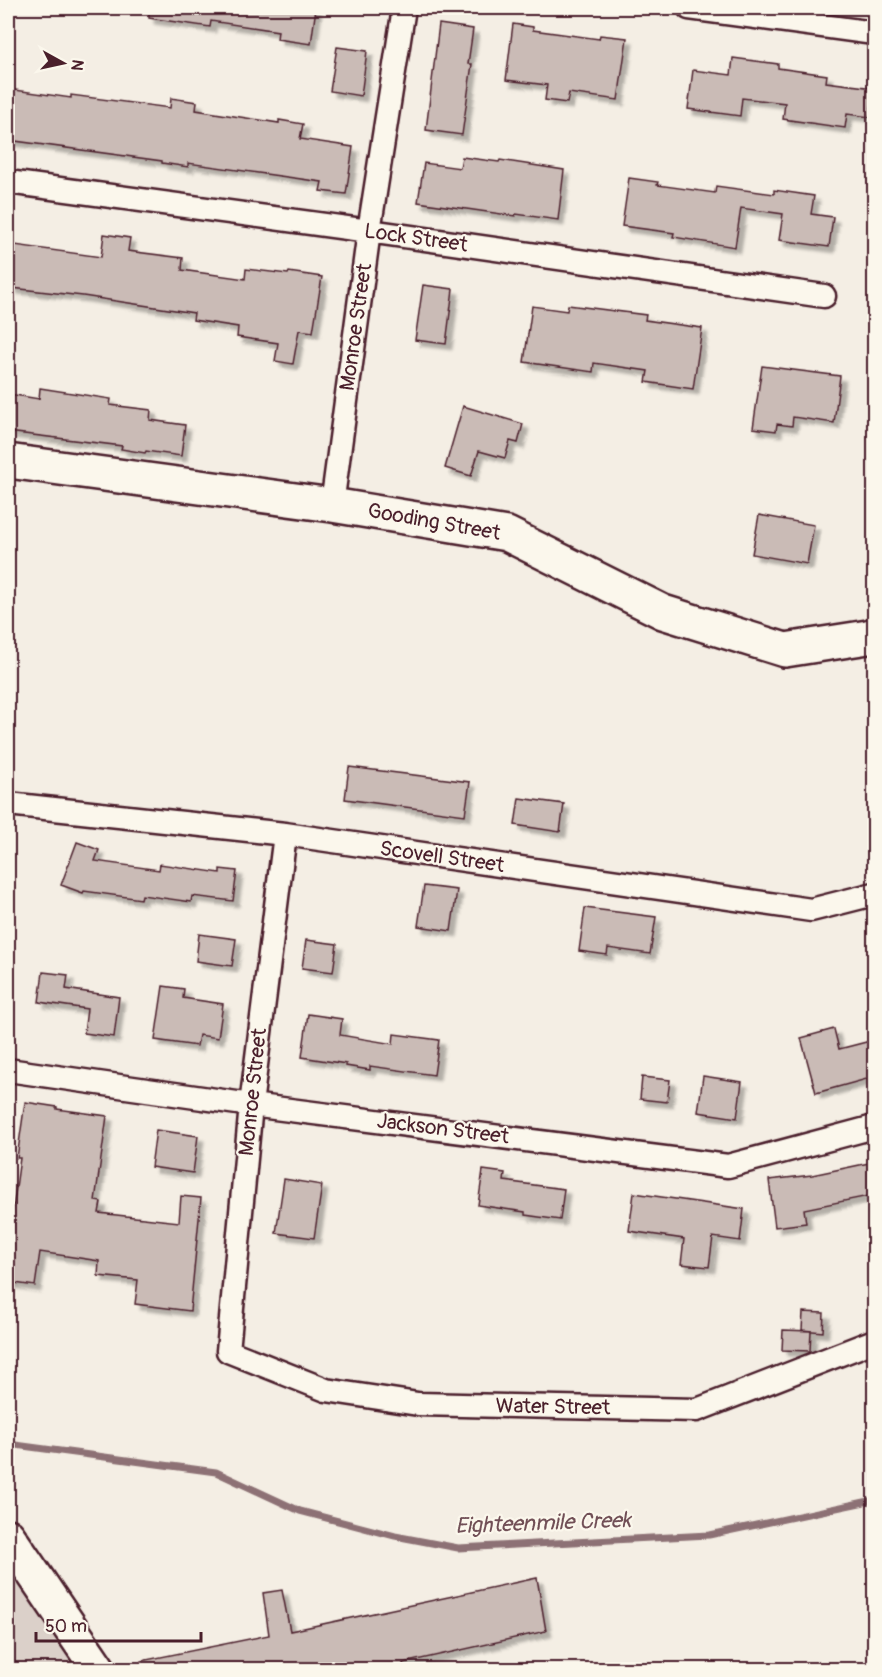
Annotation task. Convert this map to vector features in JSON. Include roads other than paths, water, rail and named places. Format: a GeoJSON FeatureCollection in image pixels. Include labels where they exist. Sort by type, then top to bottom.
{"type":"FeatureCollection","features":[{"type":"Feature","properties":{"kind":"street","name":"Monroe Street"},"geometry":{"type":"LineString","coordinates":[[332,505],[369,231],[404,8]]}},
{"type":"Feature","properties":{"kind":"street"},"geometry":{"type":"LineString","coordinates":[[689,8],[874,33]]}},
{"type":"Feature","properties":{"kind":"street","name":"Lock Street"},"geometry":{"type":"LineString","coordinates":[[8,182],[824,296]]}},
{"type":"Feature","properties":{"kind":"street","name":"Gooding Street"},"geometry":{"type":"LineString","coordinates":[[8,461],[332,505],[507,534],[663,612],[785,650],[874,635]]}},
{"type":"Feature","properties":{"kind":"street","name":"Scovell Street"},"geometry":{"type":"LineString","coordinates":[[8,804],[285,834],[811,910],[874,894]]}},
{"type":"Feature","properties":{"kind":"street","name":"Monroe Street"},"geometry":{"type":"LineString","coordinates":[[228,1351],[251,1105],[285,834]]}},
{"type":"Feature","properties":{"kind":"street","name":"Jackson Street"},"geometry":{"type":"LineString","coordinates":[[8,1070],[251,1105],[728,1166],[874,1127]]}},
{"type":"Feature","properties":{"kind":"street","name":"Water Street"},"geometry":{"type":"LineString","coordinates":[[228,1351],[326,1390],[418,1404],[697,1410],[874,1341]]}},
{"type":"Feature","properties":{"kind":"street"},"geometry":{"type":"LineString","coordinates":[[8,1536],[99,1670]]}},
{"type":"Feature","properties":{"kind":"waterway","name":"Eighteenmile Creek"},"geometry":{"type":"LineString","coordinates":[[8,1444],[216,1472],[300,1511],[395,1536],[458,1548],[709,1535],[874,1500]]}}]}
